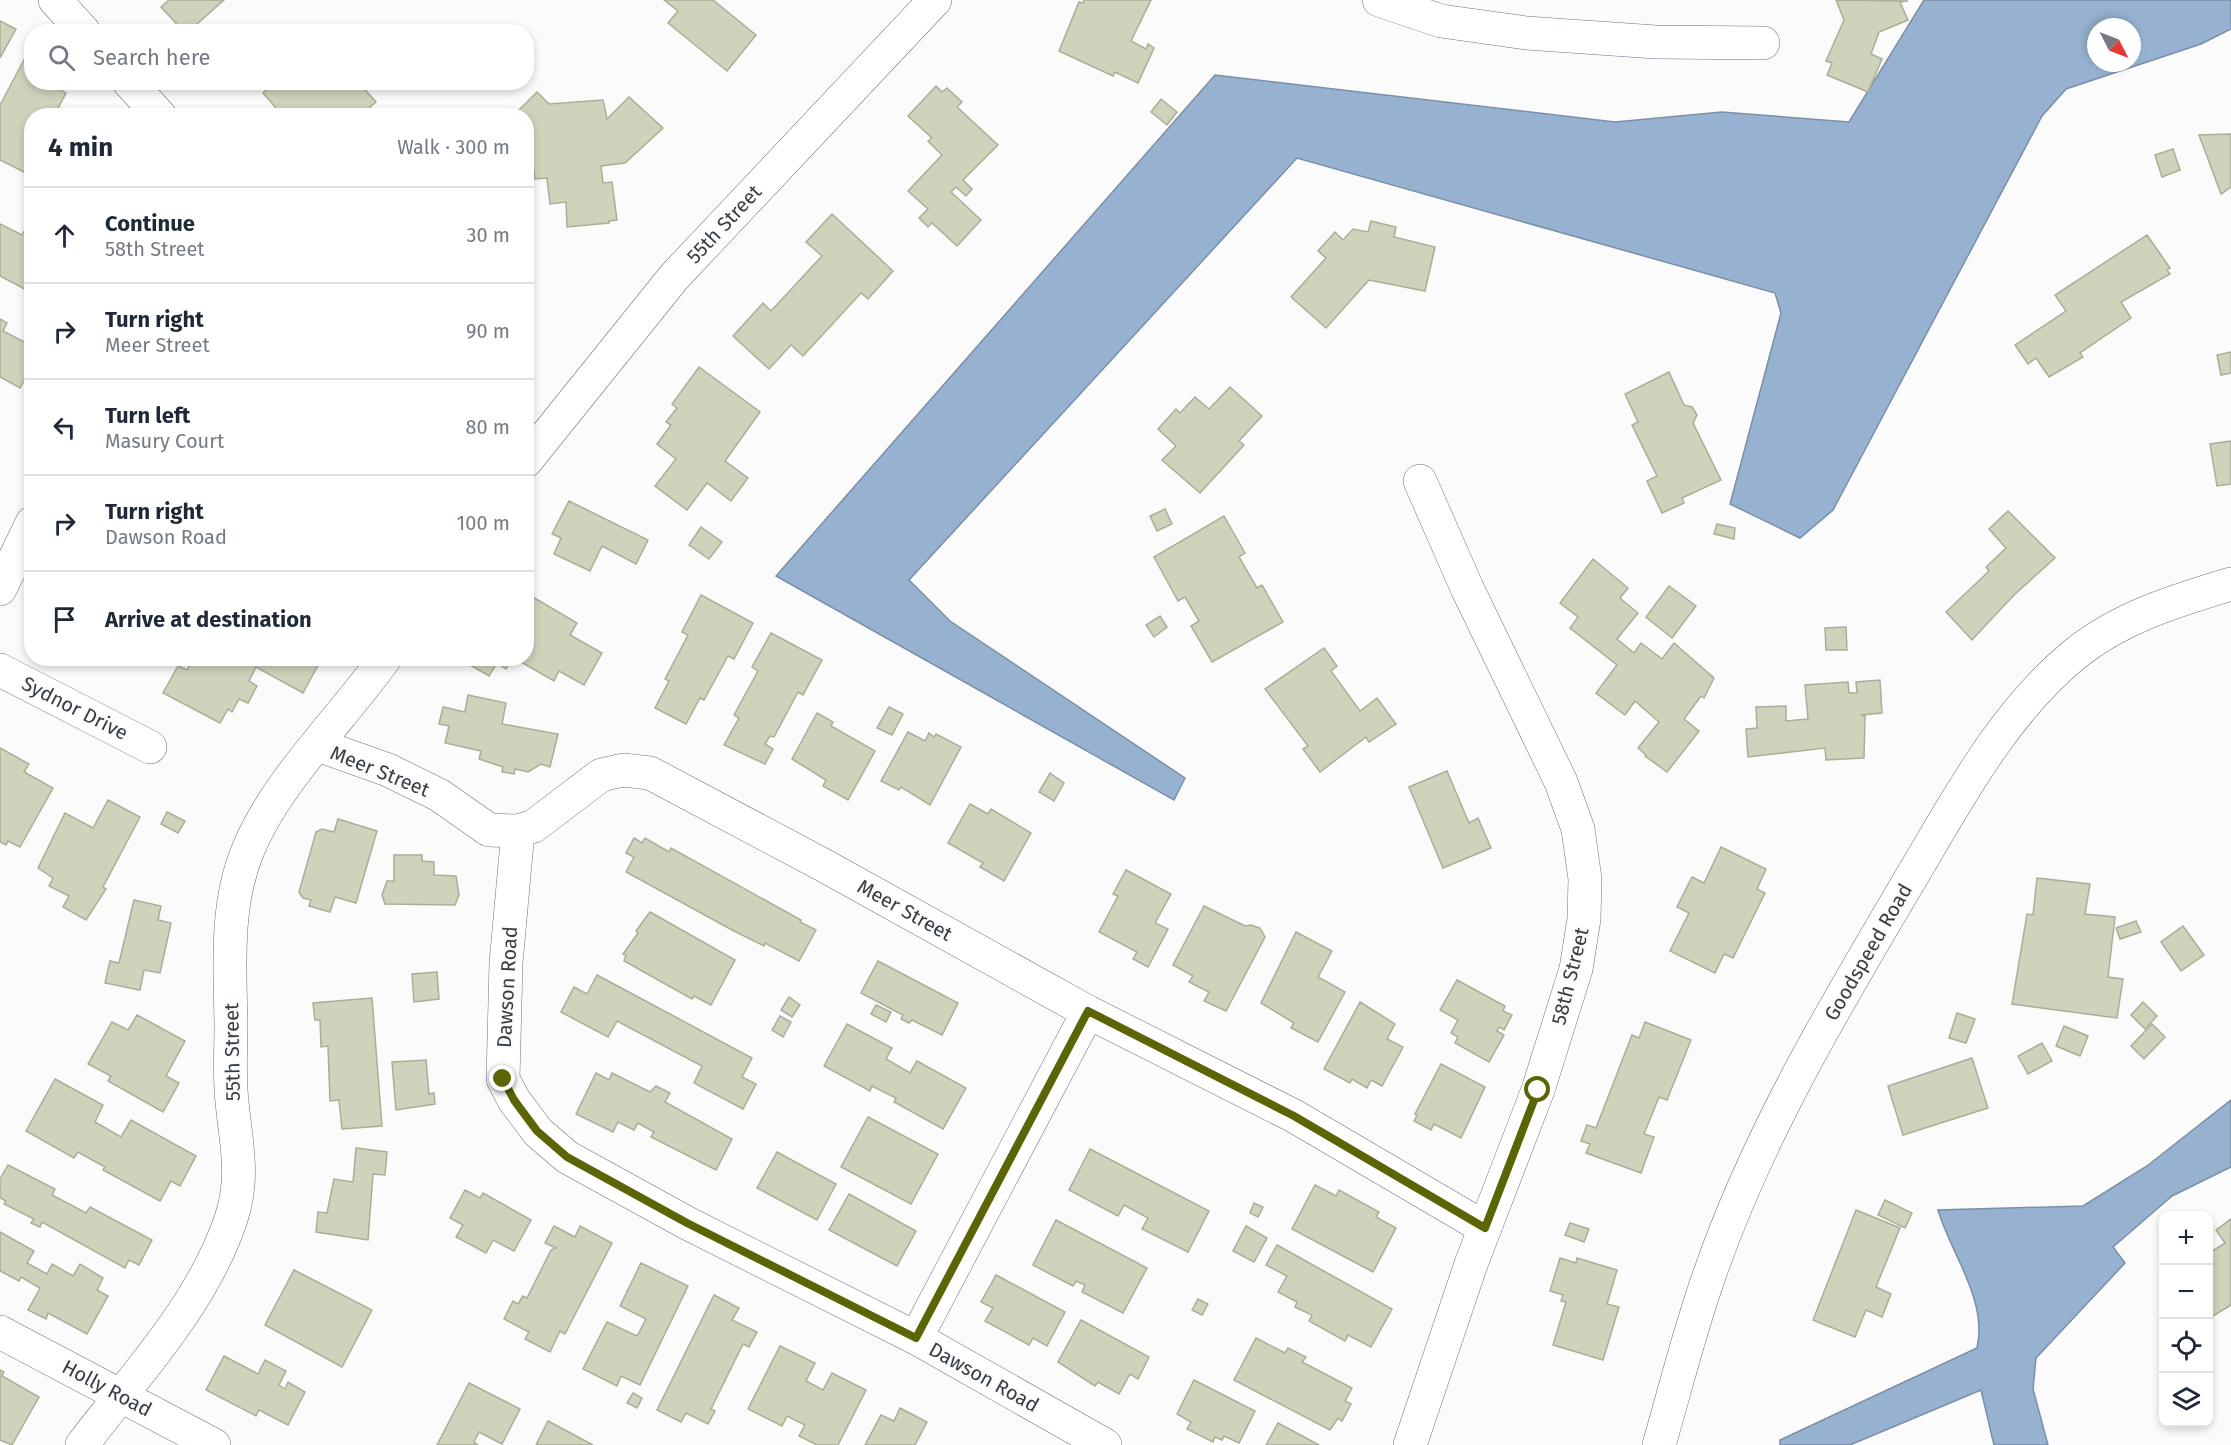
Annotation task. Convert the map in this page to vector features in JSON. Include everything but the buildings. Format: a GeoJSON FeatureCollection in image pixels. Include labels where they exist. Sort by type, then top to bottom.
{"type":"FeatureCollection","features":[{"type":"Feature","properties":{"kind":"street"},"geometry":{"type":"LineString","coordinates":[[55,0],[77,24]]}},
{"type":"Feature","properties":{"kind":"street","name":"55th Street"},"geometry":{"type":"LineString","coordinates":[[534,451],[674,277],[935,0]]}},
{"type":"Feature","properties":{"kind":"street"},"geometry":{"type":"LineString","coordinates":[[1378,0],[1441,21],[1526,33],[1656,42],[1763,43]]}},
{"type":"Feature","properties":{"kind":"street"},"geometry":{"type":"LineString","coordinates":[[136,90],[153,108]]}},
{"type":"Feature","properties":{"kind":"street","name":"58th Street"},"geometry":{"type":"LineString","coordinates":[[1410,1445],[1485,1228],[1538,1090],[1576,969],[1584,919],[1585,879],[1578,829],[1561,782],[1467,588],[1420,482]]}},
{"type":"Feature","properties":{"kind":"street"},"geometry":{"type":"LineString","coordinates":[[0,589],[24,540]]}},
{"type":"Feature","properties":{"kind":"street","name":"Goodspeed Road"},"geometry":{"type":"LineString","coordinates":[[1659,1445],[1708,1279],[1735,1211],[1782,1109],[1845,990],[1986,755],[2032,697],[2074,655],[2114,627],[2168,603],[2231,584]]}},
{"type":"Feature","properties":{"kind":"street","name":"55th Street"},"geometry":{"type":"LineString","coordinates":[[82,1445],[172,1329],[203,1281],[232,1218],[239,1179],[239,1147],[231,1101],[230,947],[235,893],[248,850],[268,811],[379,666]]}},
{"type":"Feature","properties":{"kind":"street","name":"Sydnor Drive"},"geometry":{"type":"LineString","coordinates":[[0,670],[150,747]]}},
{"type":"Feature","properties":{"kind":"street","name":"Meer Street"},"geometry":{"type":"LineString","coordinates":[[318,745],[388,770],[439,795],[489,830],[518,831],[534,826],[601,775],[623,770],[650,774],[825,866],[1088,1011],[1294,1116],[1485,1228]]}},
{"type":"Feature","properties":{"kind":"street","name":"Dawson Road"},"geometry":{"type":"LineString","coordinates":[[518,831],[506,963],[503,1079],[514,1100],[537,1131],[567,1157],[677,1218],[916,1338],[1105,1445]]}},
{"type":"Feature","properties":{"kind":"street"},"geometry":{"type":"LineString","coordinates":[[916,1338],[1088,1011]]}},
{"type":"Feature","properties":{"kind":"street","name":"Holly Road"},"geometry":{"type":"LineString","coordinates":[[0,1332],[214,1445]]}},
{"type":"Feature","properties":{"kind":"water"},"geometry":{"type":"Polygon","coordinates":[[[1924,0],[2231,0],[2231,29],[2201,44],[2141,64],[2141,18],[2087,18],[2087,72],[2117,72],[2066,89],[2042,116],[1833,510],[1800,538],[1730,504],[1781,313],[1775,293],[1297,158],[909,580],[950,621],[1185,778],[1174,800],[776,576],[1215,75],[1615,122],[1722,112],[1849,122],[1924,0]]]}},
{"type":"Feature","properties":{"kind":"water"},"geometry":{"type":"Polygon","coordinates":[[[2231,1100],[2231,1167],[2172,1196],[2113,1247],[2125,1263],[2036,1358],[2033,1389],[2048,1445],[1994,1445],[1981,1390],[1850,1445],[1780,1445],[1780,1440],[1977,1348],[1979,1330],[1973,1295],[1938,1210],[2083,1206],[2147,1166],[2231,1100]]]}},
{"type":"Feature","properties":{"kind":"route"},"geometry":{"type":"LineString","coordinates":[[503,1079],[514,1100],[537,1131],[567,1157],[687,1223],[916,1338],[1088,1011],[1294,1116],[1485,1228],[1538,1090]]}}]}
